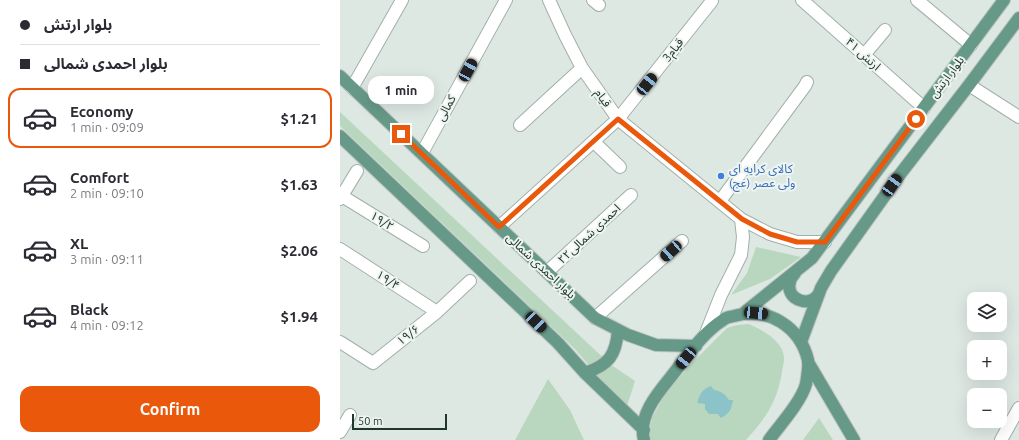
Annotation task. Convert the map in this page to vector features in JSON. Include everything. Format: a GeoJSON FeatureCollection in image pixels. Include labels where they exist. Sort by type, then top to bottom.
{"type":"FeatureCollection","features":[{"type":"Feature","properties":{"kind":"main road","name":"بلوار ارتش"},"geometry":{"type":"LineString","coordinates":[[745,312],[812,258],[1004,0]]}},
{"type":"Feature","properties":{"kind":"main road","name":"بلوار ارتش"},"geometry":{"type":"LineString","coordinates":[[801,342],[821,288],[831,271],[901,173],[969,86],[1019,18]]}},
{"type":"Feature","properties":{"kind":"main road","name":"بلوار احمدی شمالی"},"geometry":{"type":"LineString","coordinates":[[340,76],[595,318],[618,330],[656,345],[696,346]]}},
{"type":"Feature","properties":{"kind":"main road"},"geometry":{"type":"LineString","coordinates":[[340,136],[558,343],[643,437]]}},
{"type":"Feature","properties":{"kind":"main road"},"geometry":{"type":"LineString","coordinates":[[797,270],[790,281],[789,288],[792,295],[797,300],[804,302],[813,300],[820,294]]}},
{"type":"Feature","properties":{"kind":"main road"},"geometry":{"type":"LineString","coordinates":[[643,437],[645,416],[658,392],[706,333],[724,319],[745,312],[766,314],[787,325],[801,342],[808,362],[854,440]]}},
{"type":"Feature","properties":{"kind":"main road"},"geometry":{"type":"LineString","coordinates":[[585,373],[599,368],[610,358],[617,345],[618,330]]}},
{"type":"Feature","properties":{"kind":"main road"},"geometry":{"type":"LineString","coordinates":[[769,440],[795,405],[806,385],[808,362]]}},
{"type":"Feature","properties":{"kind":"street"},"geometry":{"type":"LineString","coordinates":[[352,88],[402,0]]}},
{"type":"Feature","properties":{"kind":"street","name":"کمالی"},"geometry":{"type":"LineString","coordinates":[[422,153],[506,0]]}},
{"type":"Feature","properties":{"kind":"street","name":"قیام"},"geometry":{"type":"LineString","coordinates":[[549,0],[582,68],[618,119],[742,219],[770,234],[797,242],[825,242]]}},
{"type":"Feature","properties":{"kind":"street","name":"ارتش ۴۱"},"geometry":{"type":"LineString","coordinates":[[802,0],[924,108]]}},
{"type":"Feature","properties":{"kind":"street"},"geometry":{"type":"LineString","coordinates":[[917,0],[971,45]]}},
{"type":"Feature","properties":{"kind":"street","name":"قیام3"},"geometry":{"type":"LineString","coordinates":[[499,227],[618,119],[712,1]]}},
{"type":"Feature","properties":{"kind":"street"},"geometry":{"type":"LineString","coordinates":[[864,55],[886,30]]}},
{"type":"Feature","properties":{"kind":"street"},"geometry":{"type":"LineString","coordinates":[[520,125],[582,68]]}},
{"type":"Feature","properties":{"kind":"street"},"geometry":{"type":"LineString","coordinates":[[720,201],[807,82]]}},
{"type":"Feature","properties":{"kind":"street"},"geometry":{"type":"LineString","coordinates":[[969,86],[1019,117]]}},
{"type":"Feature","properties":{"kind":"street"},"geometry":{"type":"LineString","coordinates":[[594,142],[620,167]]}},
{"type":"Feature","properties":{"kind":"street"},"geometry":{"type":"LineString","coordinates":[[341,197],[357,171]]}},
{"type":"Feature","properties":{"kind":"street","name":"احمدی شمالی۲۲"},"geometry":{"type":"LineString","coordinates":[[547,272],[631,195]]}},
{"type":"Feature","properties":{"kind":"street","name":"۱۹/۲"},"geometry":{"type":"LineString","coordinates":[[341,197],[423,246]]}},
{"type":"Feature","properties":{"kind":"street"},"geometry":{"type":"LineString","coordinates":[[706,333],[721,295],[741,255],[744,237],[742,219]]}},
{"type":"Feature","properties":{"kind":"street"},"geometry":{"type":"LineString","coordinates":[[595,318],[682,241]]}},
{"type":"Feature","properties":{"kind":"street","name":"۱۹/۴"},"geometry":{"type":"LineString","coordinates":[[340,248],[436,312]]}},
{"type":"Feature","properties":{"kind":"street","name":"۱۹/۶"},"geometry":{"type":"LineString","coordinates":[[340,342],[373,362],[436,312],[470,281]]}},
{"type":"Feature","properties":{"kind":"street"},"geometry":{"type":"LineString","coordinates":[[1001,440],[1019,408]]}},
{"type":"Feature","properties":{"kind":"street"},"geometry":{"type":"LineString","coordinates":[[340,432],[350,415]]}},
{"type":"Feature","properties":{"kind":"green space"},"geometry":{"type":"Polygon","coordinates":[[[340,112],[610,364],[635,381],[626,409],[575,349],[340,126],[340,112]]]}},
{"type":"Feature","properties":{"kind":"green space"},"geometry":{"type":"Polygon","coordinates":[[[756,247],[801,257],[770,279],[731,295],[747,273],[756,247]]]}},
{"type":"Feature","properties":{"kind":"green space"},"geometry":{"type":"Polygon","coordinates":[[[749,324],[771,336],[780,346],[784,359],[780,383],[774,401],[765,417],[753,432],[746,440],[650,440],[652,418],[664,396],[690,365],[727,328],[749,324]]]}},
{"type":"Feature","properties":{"kind":"green space"},"geometry":{"type":"Polygon","coordinates":[[[548,379],[570,410],[584,440],[515,440],[548,379]]]}},
{"type":"Feature","properties":{"kind":"green space"},"geometry":{"type":"Polygon","coordinates":[[[819,418],[833,440],[803,440],[819,418]]]}},
{"type":"Feature","properties":{"kind":"water"},"geometry":{"type":"Polygon","coordinates":[[[711,386],[714,390],[723,393],[729,400],[733,400],[730,411],[721,418],[718,414],[709,414],[705,409],[705,404],[697,403],[702,392],[711,386]]]}},
{"type":"Feature","properties":{"kind":"place","name":"کالای کرایه ای ولی عصر (عج)"},"geometry":{"type":"Point","coordinates":[721,176]}},
{"type":"Feature","properties":{"kind":"route"},"geometry":{"type":"LineString","coordinates":[[401,134],[499,227],[618,119],[742,219],[770,234],[797,242],[825,242],[916,119]]}}]}
